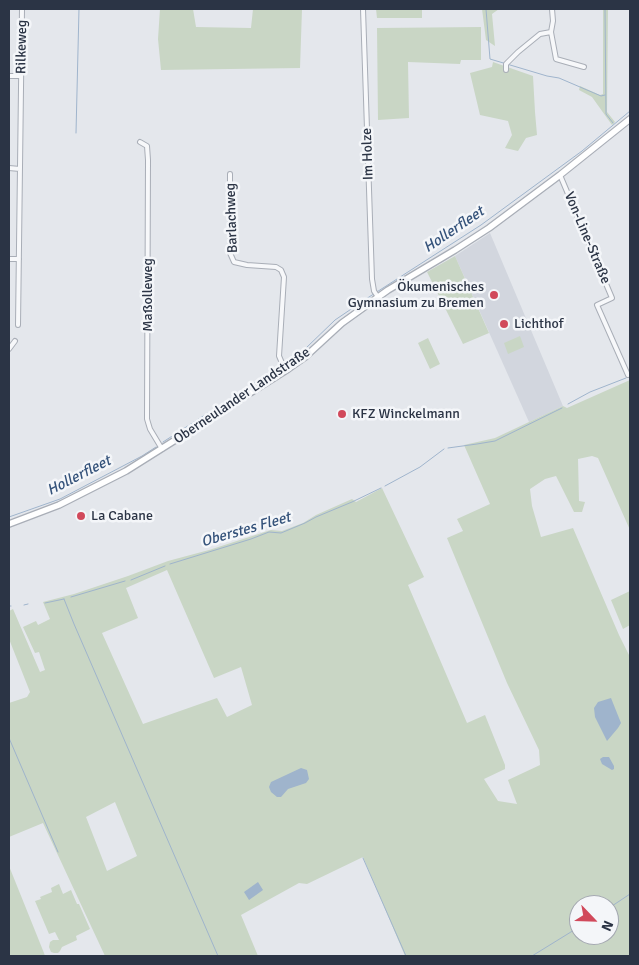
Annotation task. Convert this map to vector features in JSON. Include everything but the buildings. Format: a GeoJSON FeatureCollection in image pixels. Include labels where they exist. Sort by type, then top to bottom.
{"type":"FeatureCollection","features":[{"type":"Feature","properties":{"kind":"street","name":"Rilkeweg"},"geometry":{"type":"LineString","coordinates":[[18,325],[22,9]]}},
{"type":"Feature","properties":{"kind":"street","name":"Im Holze"},"geometry":{"type":"LineString","coordinates":[[364,9],[372,278],[376,294]]}},
{"type":"Feature","properties":{"kind":"street"},"geometry":{"type":"LineString","coordinates":[[552,9],[553,21],[551,32],[556,59],[584,67]]}},
{"type":"Feature","properties":{"kind":"street"},"geometry":{"type":"LineString","coordinates":[[506,70],[506,64],[518,52],[540,34],[551,32]]}},
{"type":"Feature","properties":{"kind":"street"},"geometry":{"type":"LineString","coordinates":[[9,76],[21,76]]}},
{"type":"Feature","properties":{"kind":"street","name":"Oberneulander Landstraße"},"geometry":{"type":"LineString","coordinates":[[9,524],[59,505],[110,480],[285,370],[305,356],[376,294],[455,250],[489,228],[630,119]]}},
{"type":"Feature","properties":{"kind":"street","name":"Maßolleweg"},"geometry":{"type":"LineString","coordinates":[[140,142],[147,146],[148,160],[147,419],[150,429],[162,449]]}},
{"type":"Feature","properties":{"kind":"street"},"geometry":{"type":"LineString","coordinates":[[9,168],[20,169]]}},
{"type":"Feature","properties":{"kind":"street","name":"Barlachweg"},"geometry":{"type":"LineString","coordinates":[[230,174],[230,253],[234,262],[276,267],[281,270],[284,277],[279,356],[285,370]]}},
{"type":"Feature","properties":{"kind":"street","name":"Von-Line-Straße"},"geometry":{"type":"LineString","coordinates":[[560,175],[612,298],[597,305],[628,375]]}},
{"type":"Feature","properties":{"kind":"street"},"geometry":{"type":"LineString","coordinates":[[9,259],[19,259]]}},
{"type":"Feature","properties":{"kind":"street"},"geometry":{"type":"LineString","coordinates":[[9,349],[15,341]]}},
{"type":"Feature","properties":{"kind":"shaded area","name":"Ökumenisches Gymnasium zu Bremen"},"geometry":{"type":"Polygon","coordinates":[[[490,233],[563,406],[529,422],[455,256],[490,233]]]}},
{"type":"Feature","properties":{"kind":"green space"},"geometry":{"type":"Polygon","coordinates":[[[160,9],[193,9],[196,27],[251,28],[253,9],[302,9],[300,68],[161,70],[158,39],[160,9]]]}},
{"type":"Feature","properties":{"kind":"green space"},"geometry":{"type":"Polygon","coordinates":[[[376,9],[422,9],[422,18],[377,18],[376,9]]]}},
{"type":"Feature","properties":{"kind":"green space"},"geometry":{"type":"Polygon","coordinates":[[[482,9],[499,9],[492,14],[495,46],[486,40],[482,9]]]}},
{"type":"Feature","properties":{"kind":"green space"},"geometry":{"type":"Polygon","coordinates":[[[603,9],[608,9],[607,112],[615,122],[612,125],[592,97],[579,90],[580,86],[600,95],[603,94],[603,9]]]}},
{"type":"Feature","properties":{"kind":"green space"},"geometry":{"type":"Polygon","coordinates":[[[481,27],[481,60],[461,60],[460,64],[408,62],[409,118],[378,120],[377,28],[481,27]]]}},
{"type":"Feature","properties":{"kind":"green space"},"geometry":{"type":"Polygon","coordinates":[[[493,62],[533,76],[537,135],[526,138],[518,151],[505,148],[512,135],[508,121],[480,115],[470,73],[492,67],[493,62]]]}},
{"type":"Feature","properties":{"kind":"green space"},"geometry":{"type":"Polygon","coordinates":[[[455,256],[489,333],[463,344],[427,272],[455,256]]]}},
{"type":"Feature","properties":{"kind":"green space"},"geometry":{"type":"Polygon","coordinates":[[[520,336],[524,347],[508,354],[504,343],[520,336]]]}},
{"type":"Feature","properties":{"kind":"green space"},"geometry":{"type":"Polygon","coordinates":[[[428,338],[440,364],[430,369],[418,343],[428,338]]]}},
{"type":"Feature","properties":{"kind":"green space"},"geometry":{"type":"Polygon","coordinates":[[[630,380],[630,530],[598,458],[592,456],[578,459],[579,501],[585,502],[582,512],[574,512],[556,476],[545,479],[530,489],[532,506],[541,537],[573,528],[630,657],[630,956],[405,956],[363,857],[307,884],[299,883],[241,915],[258,956],[105,956],[43,823],[9,837],[9,703],[27,697],[30,692],[9,639],[9,611],[13,609],[40,672],[45,670],[39,652],[35,653],[23,627],[36,621],[38,625],[50,619],[43,602],[74,594],[168,561],[271,530],[282,531],[352,499],[356,502],[382,488],[424,577],[408,585],[467,723],[485,715],[505,765],[505,769],[484,779],[498,801],[517,804],[508,780],[540,765],[539,750],[507,683],[447,538],[463,531],[457,519],[490,504],[464,445],[495,438],[563,406],[567,408],[630,380]],[[167,570],[126,588],[138,618],[102,633],[143,724],[217,698],[227,717],[252,705],[241,667],[214,678],[167,570]],[[115,802],[86,817],[107,871],[137,856],[115,802]]]}},
{"type":"Feature","properties":{"kind":"green space"},"geometry":{"type":"Polygon","coordinates":[[[630,591],[630,625],[623,629],[611,600],[630,591]]]}},
{"type":"Feature","properties":{"kind":"green space"},"geometry":{"type":"Polygon","coordinates":[[[9,866],[44,953],[45,956],[9,956],[9,866]]]}},
{"type":"Feature","properties":{"kind":"green space"},"geometry":{"type":"Polygon","coordinates":[[[59,884],[63,894],[71,890],[90,929],[76,936],[77,940],[62,947],[58,953],[54,953],[51,952],[49,947],[50,942],[59,940],[55,932],[49,934],[35,901],[52,892],[51,888],[59,884]]]}},
{"type":"Feature","properties":{"kind":"water"},"geometry":{"type":"Polygon","coordinates":[[[611,698],[621,723],[607,741],[595,717],[594,708],[598,702],[611,698]]]}},
{"type":"Feature","properties":{"kind":"water"},"geometry":{"type":"Polygon","coordinates":[[[609,757],[614,769],[612,770],[602,764],[600,759],[609,757]]]}},
{"type":"Feature","properties":{"kind":"water"},"geometry":{"type":"Polygon","coordinates":[[[301,768],[307,770],[309,779],[306,783],[288,789],[281,797],[277,797],[271,792],[269,787],[271,782],[301,768]]]}},
{"type":"Feature","properties":{"kind":"water"},"geometry":{"type":"Polygon","coordinates":[[[258,882],[263,890],[249,900],[244,892],[258,882]]]}},
{"type":"Feature","properties":{"kind":"waterway"},"geometry":{"type":"LineString","coordinates":[[76,133],[79,9]]}},
{"type":"Feature","properties":{"kind":"waterway"},"geometry":{"type":"LineString","coordinates":[[486,9],[490,59],[559,78],[601,96],[605,95]]}},
{"type":"Feature","properties":{"kind":"waterway"},"geometry":{"type":"LineString","coordinates":[[605,9],[606,114],[613,123]]}},
{"type":"Feature","properties":{"kind":"waterway","name":"Hollerfleet"},"geometry":{"type":"LineString","coordinates":[[287,362],[306,348],[335,320],[481,225],[582,151],[630,111]]}},
{"type":"Feature","properties":{"kind":"waterway","name":"Hollerfleet"},"geometry":{"type":"LineString","coordinates":[[163,442],[276,369]]}},
{"type":"Feature","properties":{"kind":"waterway","name":"Oberstes Fleet"},"geometry":{"type":"LineString","coordinates":[[568,404],[590,392],[626,378]]}},
{"type":"Feature","properties":{"kind":"waterway","name":"Oberstes Fleet"},"geometry":{"type":"LineString","coordinates":[[448,448],[495,441],[562,408]]}},
{"type":"Feature","properties":{"kind":"waterway","name":"Hollerfleet"},"geometry":{"type":"LineString","coordinates":[[9,517],[60,499],[156,447]]}},
{"type":"Feature","properties":{"kind":"waterway","name":"Oberstes Fleet"},"geometry":{"type":"LineString","coordinates":[[385,486],[420,467],[444,449]]}},
{"type":"Feature","properties":{"kind":"waterway","name":"Oberstes Fleet"},"geometry":{"type":"LineString","coordinates":[[170,564],[269,532],[281,533],[381,488]]}},
{"type":"Feature","properties":{"kind":"waterway","name":"Oberstes Fleet"},"geometry":{"type":"LineString","coordinates":[[131,580],[165,566]]}},
{"type":"Feature","properties":{"kind":"waterway","name":"Oberstes Fleet"},"geometry":{"type":"LineString","coordinates":[[71,597],[125,581]]}},
{"type":"Feature","properties":{"kind":"waterway"},"geometry":{"type":"LineString","coordinates":[[64,599],[218,956]]}},
{"type":"Feature","properties":{"kind":"waterway","name":"Oberstes Fleet"},"geometry":{"type":"LineString","coordinates":[[45,603],[64,599]]}},
{"type":"Feature","properties":{"kind":"waterway","name":"Oberstes Fleet"},"geometry":{"type":"LineString","coordinates":[[24,605],[28,604]]}},
{"type":"Feature","properties":{"kind":"waterway"},"geometry":{"type":"LineString","coordinates":[[9,738],[58,852]]}},
{"type":"Feature","properties":{"kind":"waterway"},"geometry":{"type":"LineString","coordinates":[[363,858],[406,956]]}},
{"type":"Feature","properties":{"kind":"waterway"},"geometry":{"type":"LineString","coordinates":[[619,901],[630,894]]}},
{"type":"Feature","properties":{"kind":"waterway"},"geometry":{"type":"LineString","coordinates":[[532,956],[569,933]]}},
{"type":"Feature","properties":{"kind":"place","name":"Ökumenisches Gymnasium zu Bremen"},"geometry":{"type":"Point","coordinates":[494,295]}},
{"type":"Feature","properties":{"kind":"place","name":"Lichthof"},"geometry":{"type":"Point","coordinates":[504,324]}},
{"type":"Feature","properties":{"kind":"place","name":"KFZ Winckelmann"},"geometry":{"type":"Point","coordinates":[342,414]}},
{"type":"Feature","properties":{"kind":"place","name":"La Cabane"},"geometry":{"type":"Point","coordinates":[81,516]}}]}
